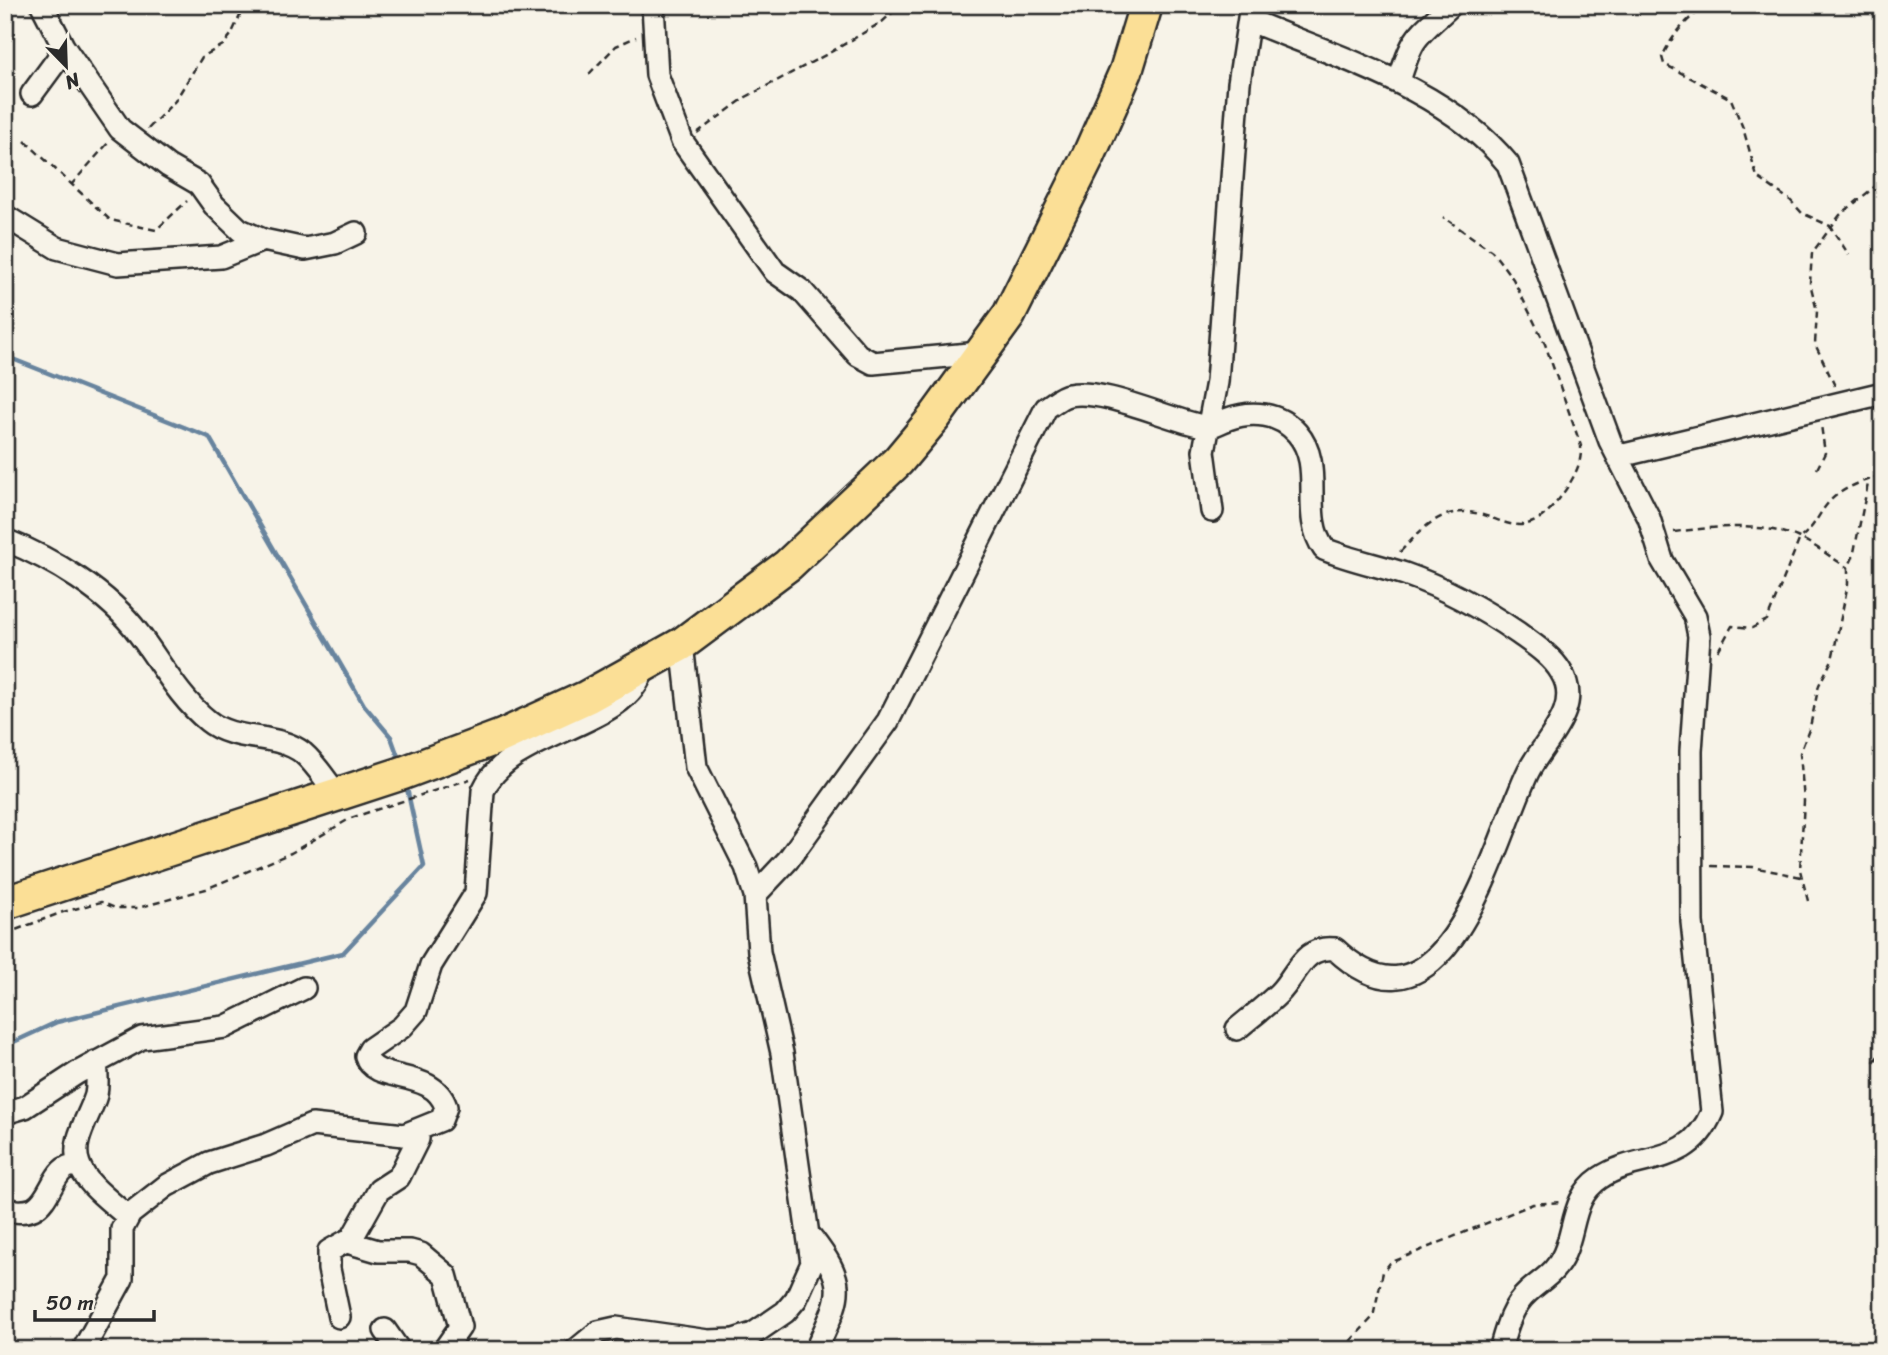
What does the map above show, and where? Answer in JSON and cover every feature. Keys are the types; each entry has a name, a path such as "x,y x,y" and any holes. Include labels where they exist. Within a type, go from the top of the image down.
{"highway":[{"path":"5,903 337,794 502,736 644,667 682,644 788,565 898,461 934,418 1009,315 1050,237 1126,71 1146,5"}],"street":[{"path":"42,5 63,46 120,129 136,144 199,184 232,224 263,240 305,249 335,243 356,233"},
{"path":"653,5 657,75 682,141 775,272 802,291 858,355 873,363 980,353"},
{"path":"1399,81 1410,44 1421,30 1451,5"},
{"path":"1212,511 1204,451 1217,382 1239,83 1250,13 1399,81 1490,142 1508,164 1610,441 1620,456 1649,518 1662,560 1695,616 1698,654 1691,751 1692,922 1712,1112 1707,1124 1690,1143 1661,1159 1632,1165 1600,1178 1578,1203 1565,1252 1546,1279 1528,1292 1516,1307 1500,1350"},
{"path":"32,94 57,60 63,46"},
{"path":"5,216 57,248 118,264 221,257 263,240"},
{"path":"1620,456 1883,393"},
{"path":"755,895 789,860 888,721 1046,408 1067,395 1097,396 1207,428 1244,414 1271,416 1288,425 1307,449 1311,475 1312,524 1316,538 1324,549 1434,584 1500,621 1529,641 1562,673 1569,691 1565,709 1553,735 1528,771 1508,825 1478,892 1450,941 1430,965 1402,979 1390,979 1357,966 1335,949 1316,951 1297,966 1275,998 1237,1029"},
{"path":"5,540 52,563 107,600 139,633 192,706 210,723 229,732 279,743 302,752 337,794"},
{"path":"576,1350 598,1332 616,1328 708,1341 734,1340 753,1334 770,1325 796,1299 812,1263 811,1237 799,1186 777,1024 759,952 755,895 746,867 696,767 682,644"},
{"path":"83,1350 122,1279 122,1229 128,1217 145,1199 209,1163 266,1145 304,1127 319,1125 379,1134 418,1131 441,1120 445,1114 443,1097 428,1083 376,1067 366,1056 370,1049 402,1027 416,1011 431,965 475,893 484,791 489,778 528,748 628,697 640,681 644,667"},
{"path":"5,1113 25,1107 96,1062 142,1038 225,1027 304,988"},
{"path":"96,1062 96,1094 80,1138 77,1154 79,1166 102,1193 128,1217"},
{"path":"339,1317 327,1256 329,1251 346,1242 362,1223 379,1190 399,1177 418,1139 418,1131"},
{"path":"5,1210 22,1212 40,1205 63,1170 72,1164 79,1166"},
{"path":"811,1237 838,1278 839,1292 816,1350"},
{"path":"346,1242 378,1251 410,1251 421,1254 446,1275 460,1327 444,1350"},
{"path":"385,1330 398,1350"}],"path":[{"path":"136,144 175,101 202,57 223,45 231,35 244,5"},
{"path":"682,141 704,129 746,97 882,22 901,5"},
{"path":"1392,12 1394,5"},
{"path":"1710,5 1697,11 1670,41 1661,57 1664,64 1731,99 1743,128 1757,177 1790,200 1802,213 1830,226 1849,254"},
{"path":"589,74 616,46 653,31"},
{"path":"71,185 120,129"},
{"path":"25,141 110,220 154,230 177,212 195,193 199,184"},
{"path":"1846,401 1829,378 1815,344 1816,311 1810,283 1812,253 1830,226 1883,180"},
{"path":"1380,567 1428,524 1447,515 1461,512 1522,526 1538,522 1564,492 1582,459 1581,446 1555,370 1513,279 1492,251 1443,217"},
{"path":"1698,654 1718,650 1732,626 1752,628 1767,620 1800,538 1810,531 1837,494 1883,475"},
{"path":"1808,901 1801,877 1804,801 1800,753 1810,727 1819,685 1832,660 1848,584 1848,568 1853,557 1869,479"},
{"path":"1653,535 1720,528 1770,531 1800,538 1848,568"},
{"path":"5,934 101,902 116,908 138,908 206,889 291,853 351,818 461,779 489,778"},
{"path":"1691,864 1754,867 1801,877"},
{"path":"1874,1062 1883,1049"},
{"path":"1342,1350 1373,1317 1383,1272 1390,1263 1533,1204 1549,1201 1578,1203"}],"waterway":[{"path":"5,356 209,437 364,705 391,737 400,762"},
{"path":"5,1046 57,1022 343,953 424,866 406,784"}]}
